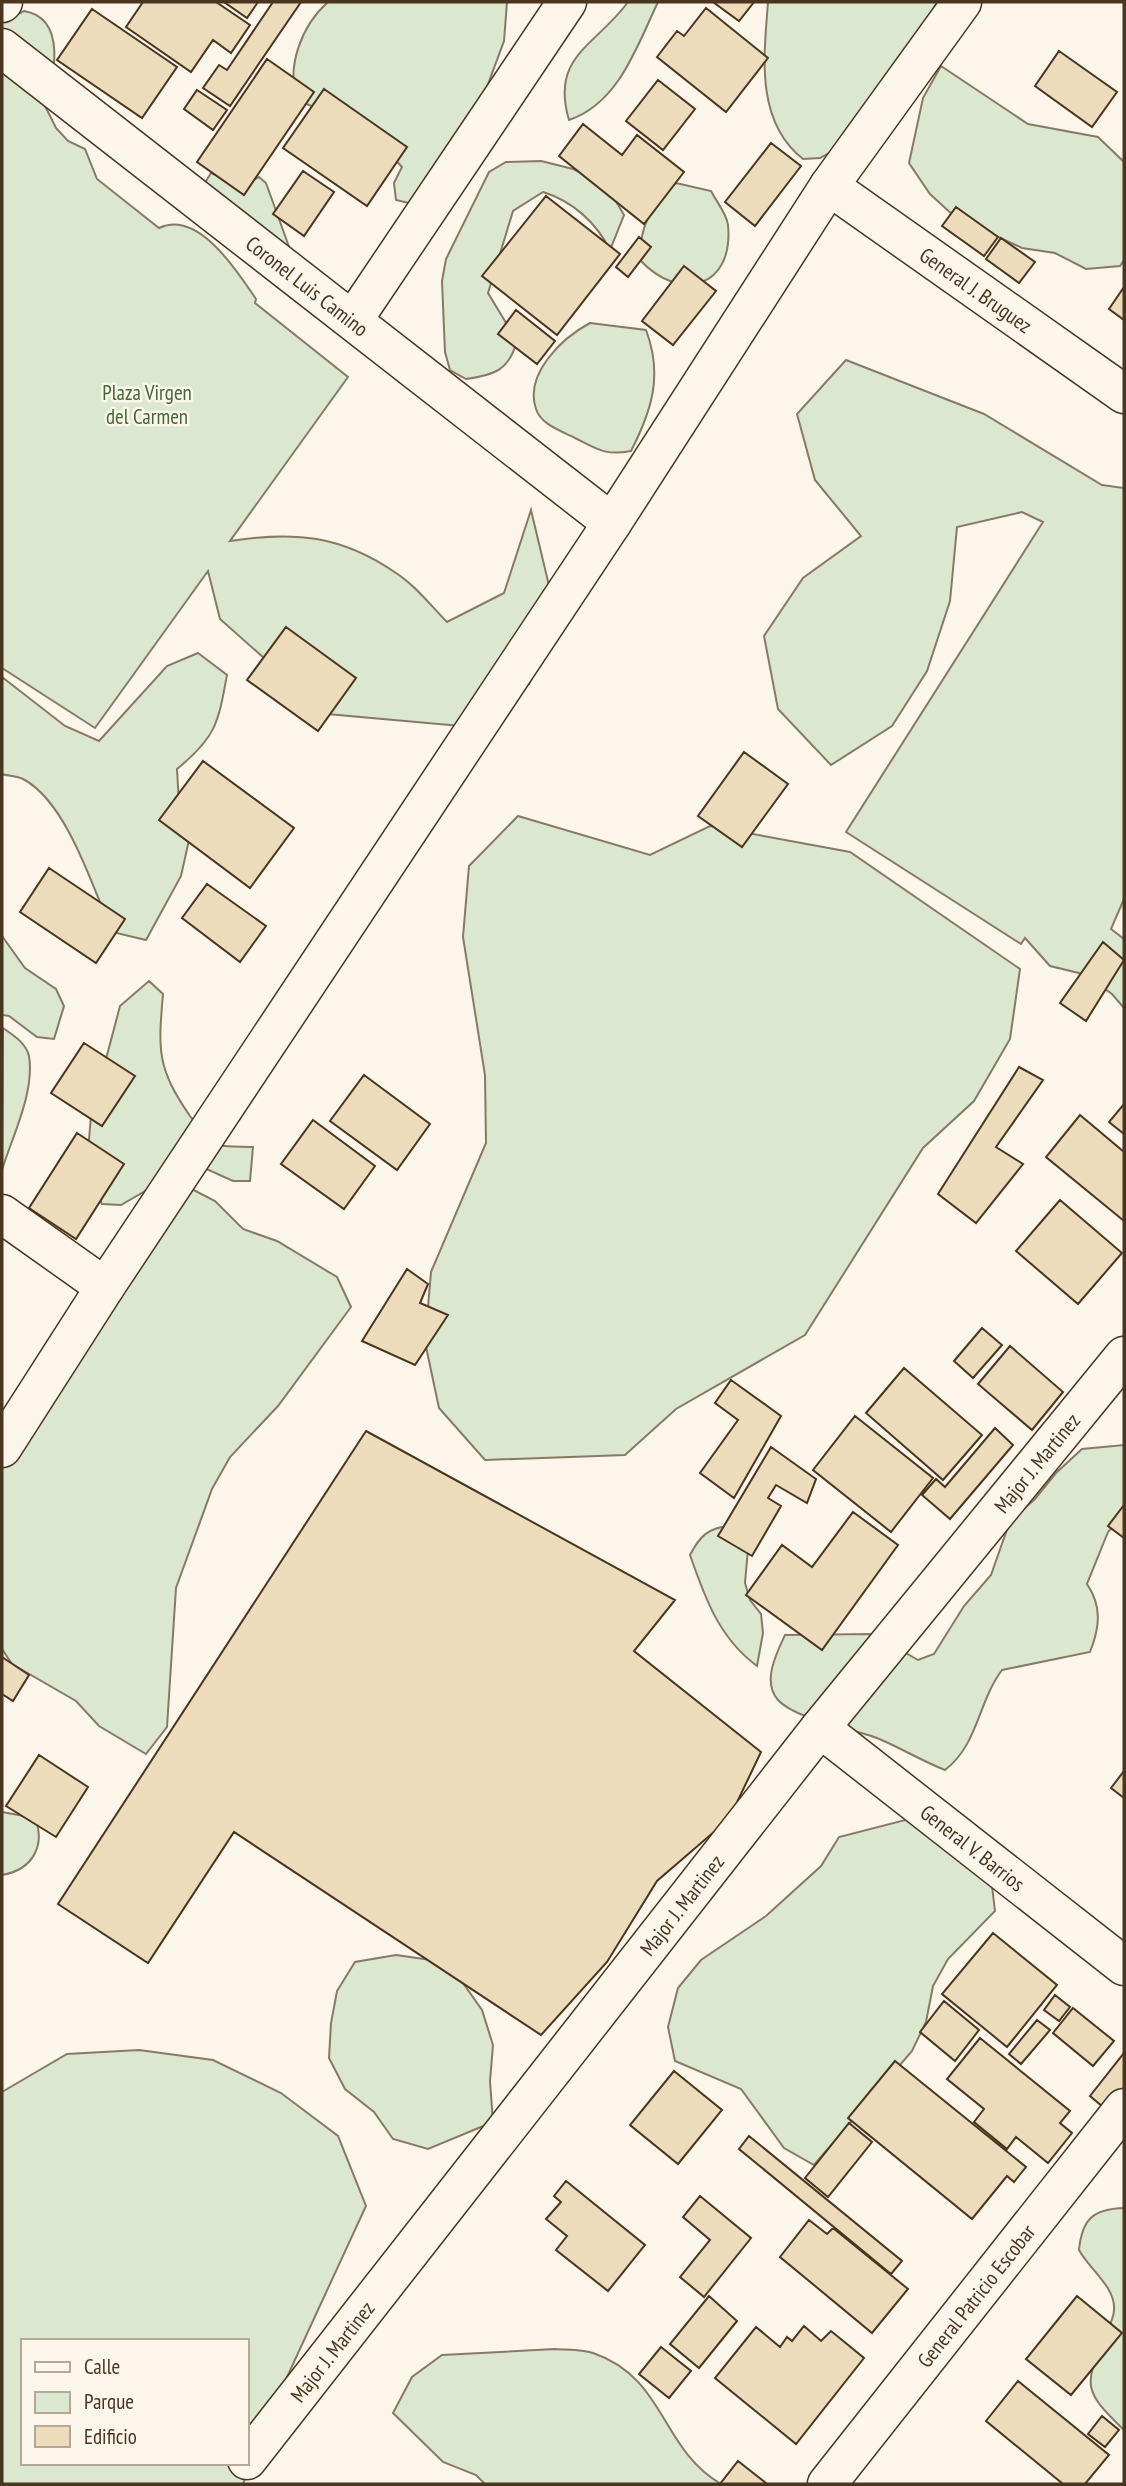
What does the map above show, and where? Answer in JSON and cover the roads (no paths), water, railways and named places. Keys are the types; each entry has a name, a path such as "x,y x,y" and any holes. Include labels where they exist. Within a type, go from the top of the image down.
{"street":[{"path":"353,320 567,2"},
{"path":"2,1448 105,1287 612,523 829,186 962,2"},
{"name":"Coronel Luis Camino","path":"2,48 612,523"},
{"name":"General J. Bruguez","path":"829,186 1124,394"},
{"path":"2,1214 105,1287"},
{"name":"Major J. Martinez","path":"248,2457 820,1728 1124,1356"},
{"name":"General V. Barrios","path":"820,1728 1124,1966"},
{"name":"General Patricio Escobar","path":"827,2484 1124,2108"},
{"name":"Major J. Martinez","path":"227,2484 242,2465"}],"park label":[{"name":"Plaza Virgen del Carmen","path":"147,404"}]}
